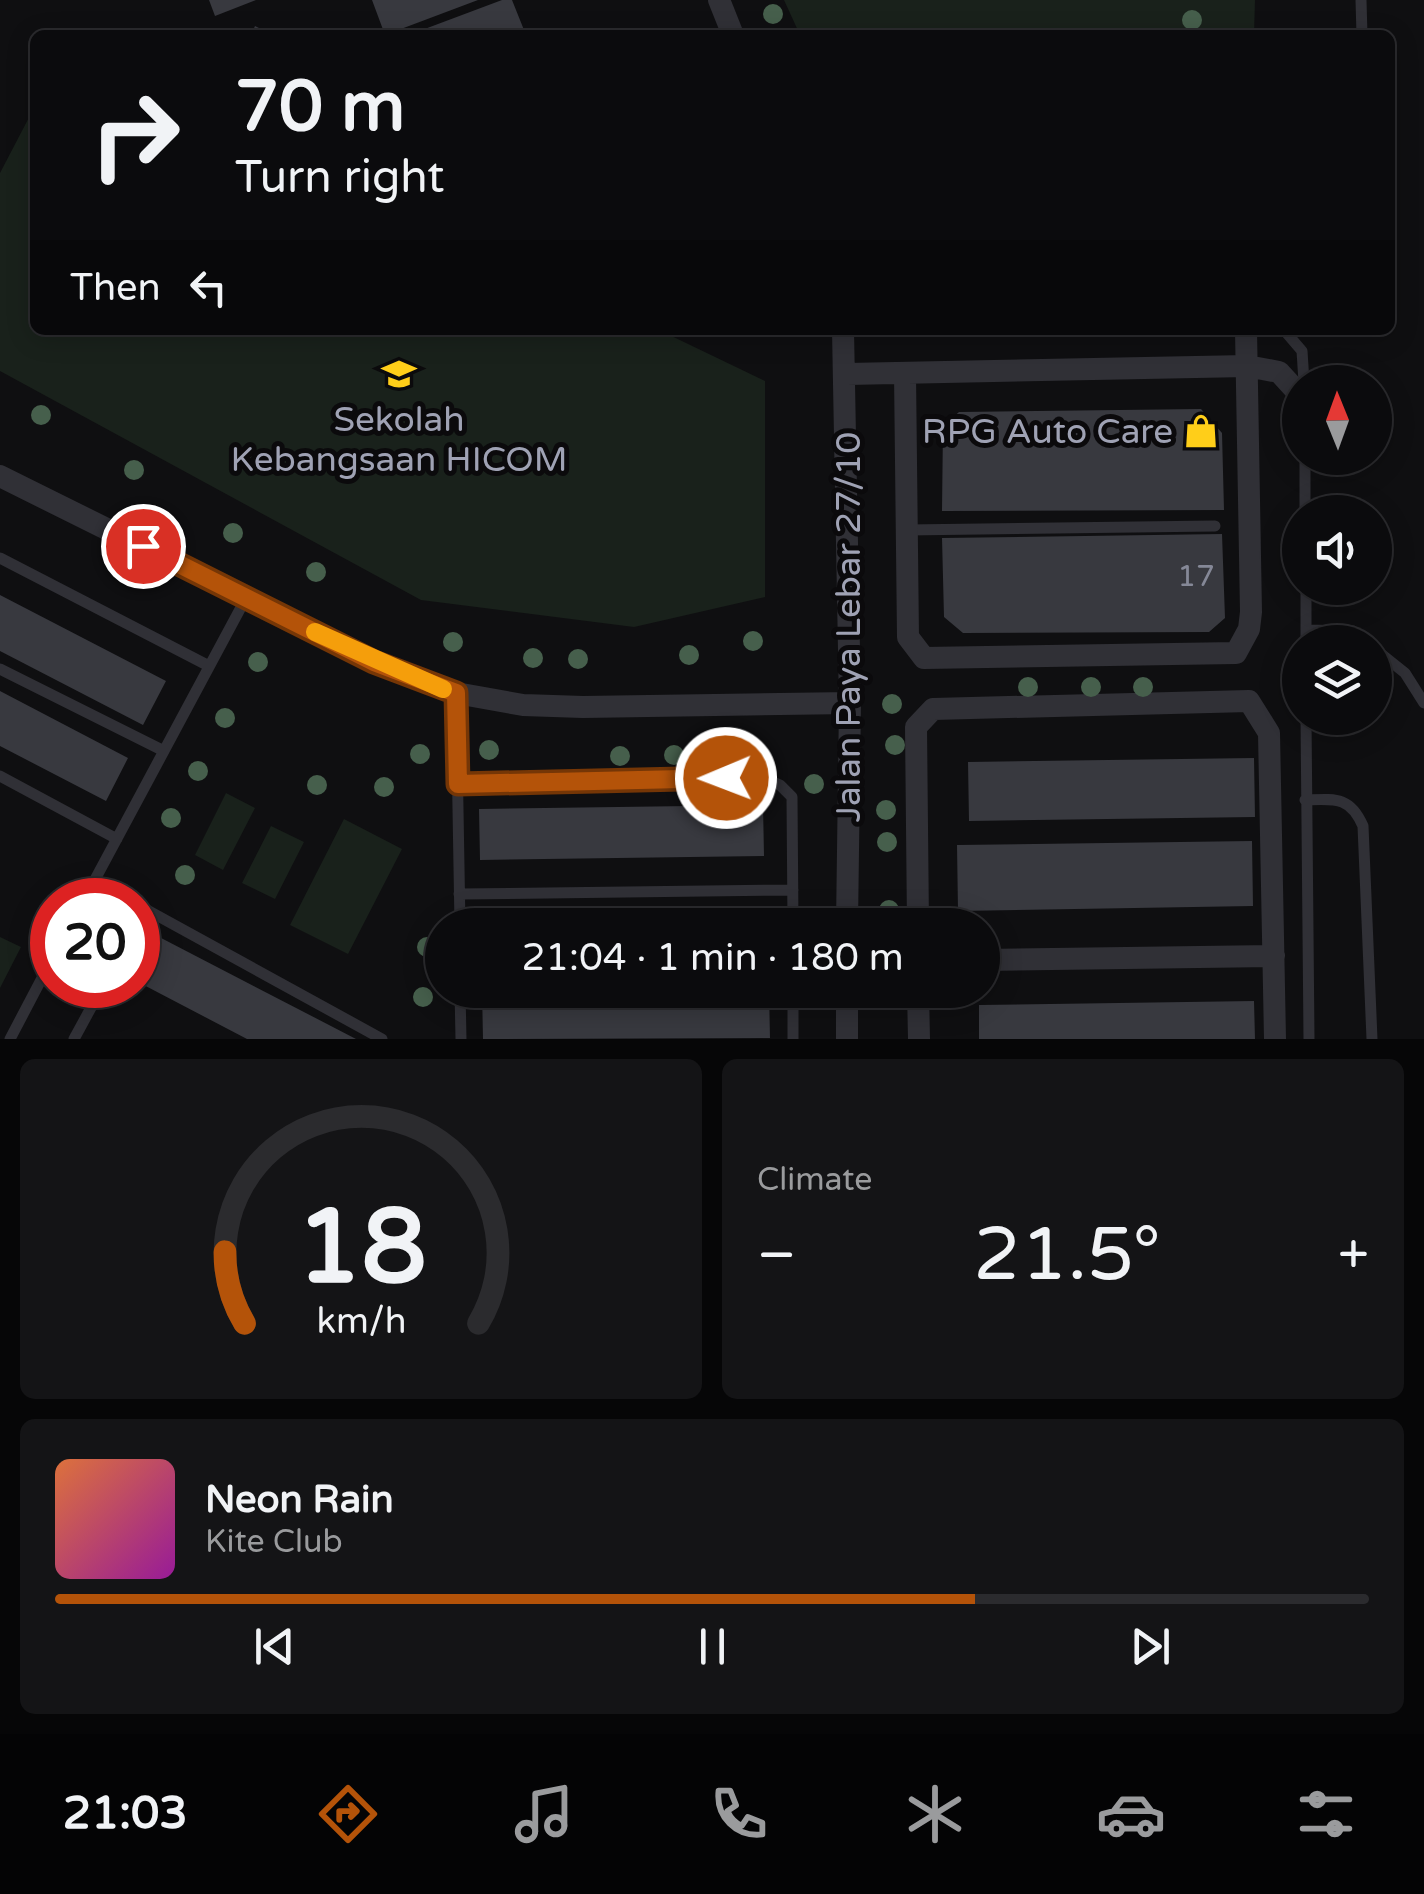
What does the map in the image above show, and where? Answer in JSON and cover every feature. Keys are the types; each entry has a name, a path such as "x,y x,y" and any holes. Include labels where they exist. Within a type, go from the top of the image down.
{"street":[{"path":"719,0 731,30"},
{"name":"Jalan Paya Lebar 27/10","path":"843,335 850,703 847,908"},
{"path":"905,372 908,637 924,658 1236,654 1249,629 1251,612 1246,335"},
{"path":"847,374 1247,366 1282,375"},
{"path":"0,476 374,662 456,693 523,704 582,707 850,703"},
{"path":"918,908 916,727 933,708 1249,701 1269,732 1275,1039"},
{"path":"1000,960 1274,956"},
{"path":"846,1039 847,1008"},
{"path":"918,1008 919,1039"}],"lane":[{"path":"1361,0 1362,30"},
{"path":"1288,335 1302,350 1303,365"},
{"path":"906,530 1215,526"},
{"path":"0,558 209,666"},
{"path":"96,878 246,598"},
{"path":"1392,663 1405,673 1424,703"},
{"path":"0,669 164,751"},
{"path":"456,693 459,908"},
{"path":"1306,735 1310,1039"},
{"path":"0,776 117,839"},
{"path":"458,784 764,778 780,785 792,797 793,908"},
{"path":"1305,800 1341,798 1355,806 1363,826 1372,1039"},
{"path":"459,894 793,890"},
{"path":"160,917 382,1039"},
{"path":"10,1039 30,1002"},
{"path":"74,1039 91,1008"},
{"path":"460,1008 461,1039"},
{"path":"793,1008 793,1039"}],"shaded area":[{"path":"784,0 1255,0 1254,30 798,30"},
{"name":"Sekolah Kebangsaan HICOM","path":"30,116 30,335 669,335 765,381 765,597 634,627 421,600 0,371 0,173"},
{"path":"226,793 255,808 223,870 195,855"},
{"path":"344,819 402,849 348,954 290,925"},
{"path":"271,826 304,842 275,899 242,883"},
{"path":"0,937 21,947 0,988"}],"building":[{"path":"209,0 256,0 215,16"},
{"path":"372,0 478,0 398,30 383,30"},
{"path":"502,0 512,0 524,30 422,30"},
{"path":"1201,409 1222,433 1224,510 942,511 943,426 959,412"},
{"path":"1222,534 1225,618 1209,632 963,633 944,617 942,538"},
{"path":"0,595 166,681 143,725 0,651"},
{"path":"0,691 128,758 106,801 0,746"},
{"path":"1254,758 1255,817 969,821 968,762"},
{"path":"763,805 764,856 480,860 479,809"},
{"path":"1252,841 1253,906 958,908 957,845"},
{"path":"160,937 356,1039 247,1039 160,994"},
{"path":"1254,1001 1255,1039 979,1039 979,1008 1000,1008 1000,1005"},
{"path":"482,1008 769,1008 770,1038 483,1039"}],"slow traffic":[{"path":"315,632 374,662 443,689"}],"place":[{"name":"Sekolah Kebangsaan HICOM","path":"399,374"},
{"name":"RPG Auto Care","path":"1201,431"}],"route":[{"path":"143,546 374,662 456,693 458,784 726,778"}]}
